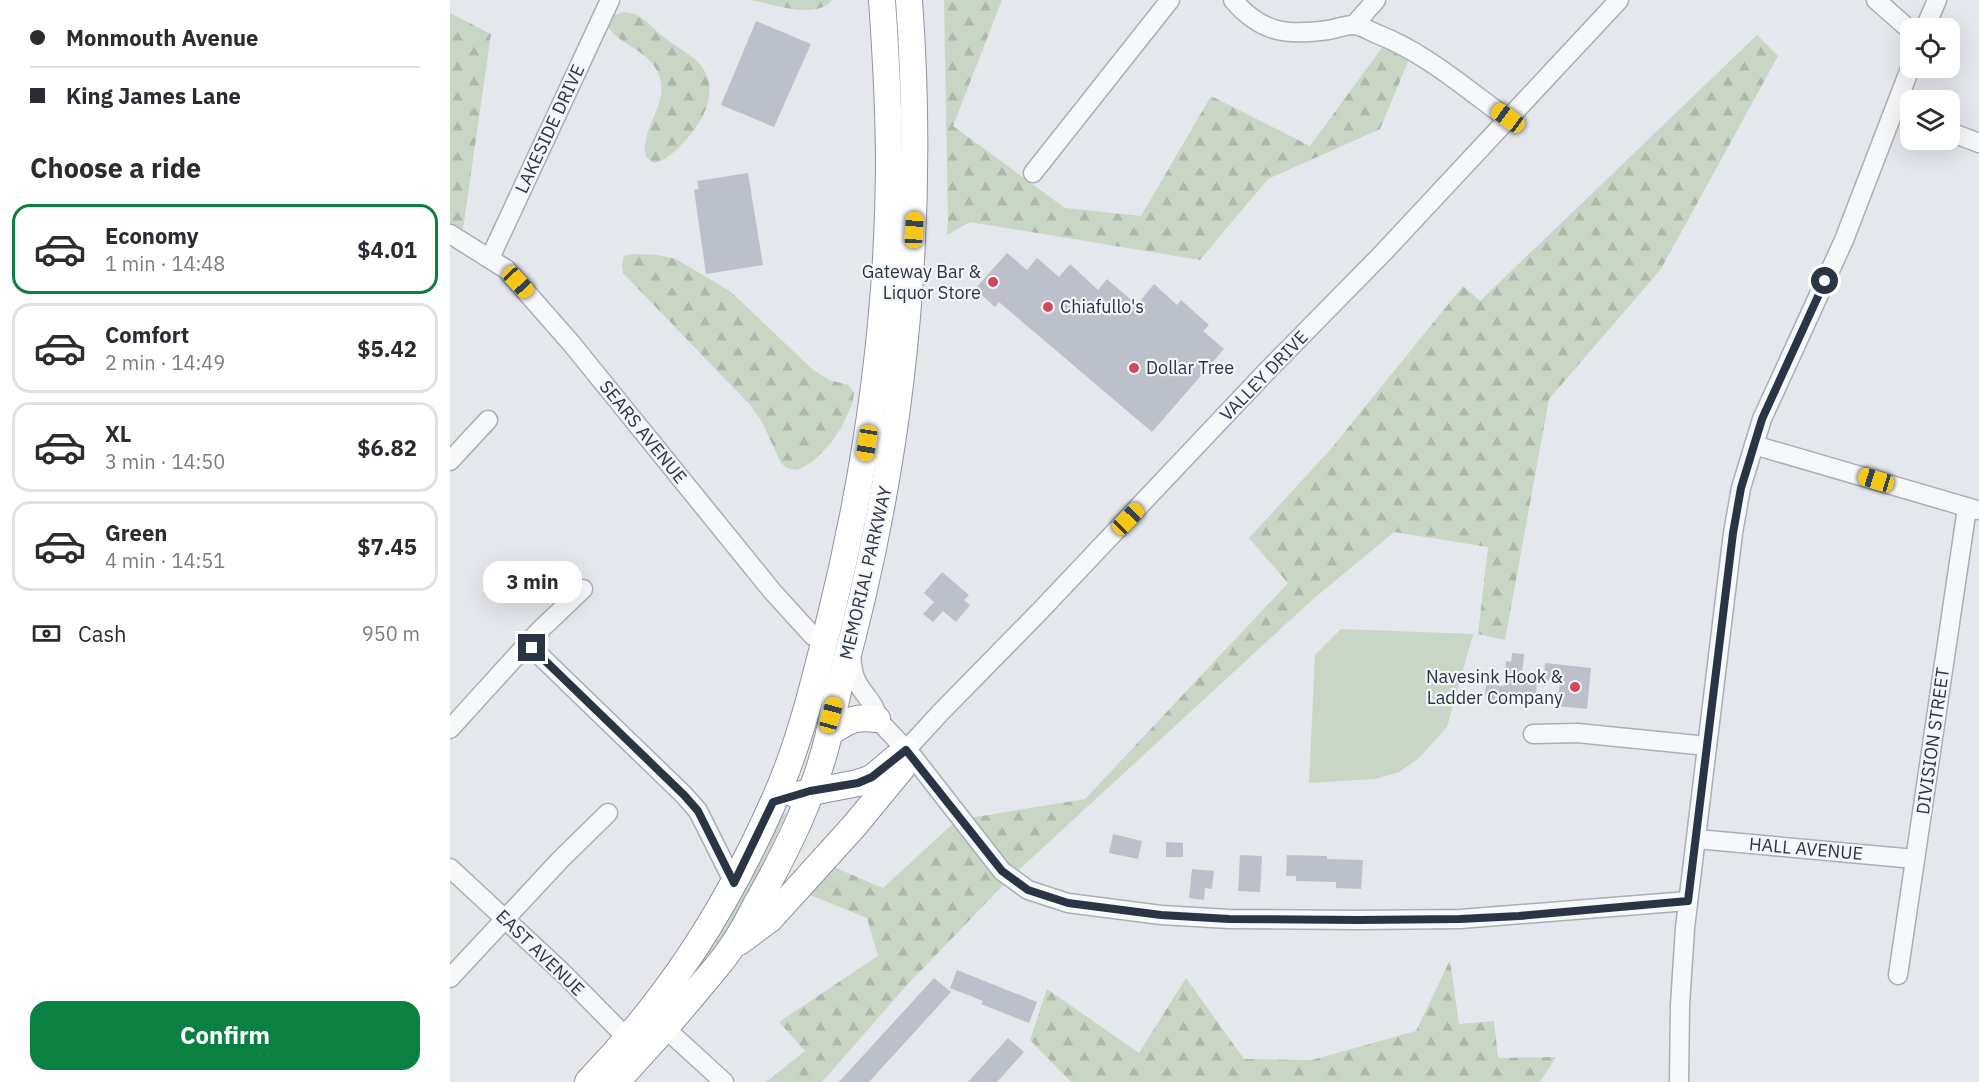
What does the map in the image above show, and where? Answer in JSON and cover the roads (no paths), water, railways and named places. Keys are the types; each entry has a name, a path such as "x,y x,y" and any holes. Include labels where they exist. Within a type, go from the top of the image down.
{"highway":[{"name":"MEMORIAL PARKWAY","path":"588,1082 628,1039 685,966 734,883 773,802 809,701 855,514 868,432 882,310 889,169 888,94 882,0"},
{"name":"MEMORIAL PARKWAY","path":"616,1082 666,1029 733,946 781,857 810,791 829,733 831,715 877,533 890,464 909,311 915,217 916,149 909,0"},
{"path":"829,733 851,719 863,717 877,719"},
{"path":"773,802 810,791 858,783 872,777 906,750"},
{"path":"733,946 770,919 855,825 902,768 906,750"}],"street":[{"name":"LAKESIDE DRIVE","path":"490,258 609,0"},
{"path":"1033,173 1170,0"},
{"path":"1233,0 1257,22 1284,33 1305,34 1354,25 1396,41 1416,52 1508,118"},
{"path":"1354,25 1376,0"},
{"name":"VALLEY DRIVE","path":"906,750 1266,372 1383,253 1619,0"},
{"path":"1876,0 1900,22"},
{"path":"1929,18 1937,0"},
{"path":"1679,1082 1680,1005 1688,901 1733,533 1741,488 1754,445 1777,385 1900,120"},
{"path":"1960,136 1979,143"},
{"name":"SEARS AVENUE","path":"450,234 506,269 571,343 799,621 813,636 825,640"},
{"path":"450,461 488,420"},
{"path":"1754,445 1973,509"},
{"name":"DIVISION STREET","path":"1898,975 1973,509"},
{"path":"450,729 539,631 583,589"},
{"path":"528,644 698,811 734,883"},
{"path":"850,647 852,669 857,683 876,708 877,719 906,750 1002,871 1028,890 1068,903 1161,915 1229,919 1358,920 1519,916 1688,901"},
{"path":"1533,734 1577,733 1707,746"},
{"path":"450,978 561,859 608,813"},
{"name":"HALL AVENUE","path":"1697,839 1915,859"},
{"name":"EAST AVENUE","path":"450,868 563,973 628,1039"},
{"path":"666,1029 724,1082"}],"place":[{"name":"Gateway Bar & Liquor Store","path":"993,282"},
{"name":"Chiafullo's","path":"1048,307"},
{"name":"Dollar Tree","path":"1134,368"},
{"name":"Navesink Hook & Ladder Company","path":"1575,687"}]}
